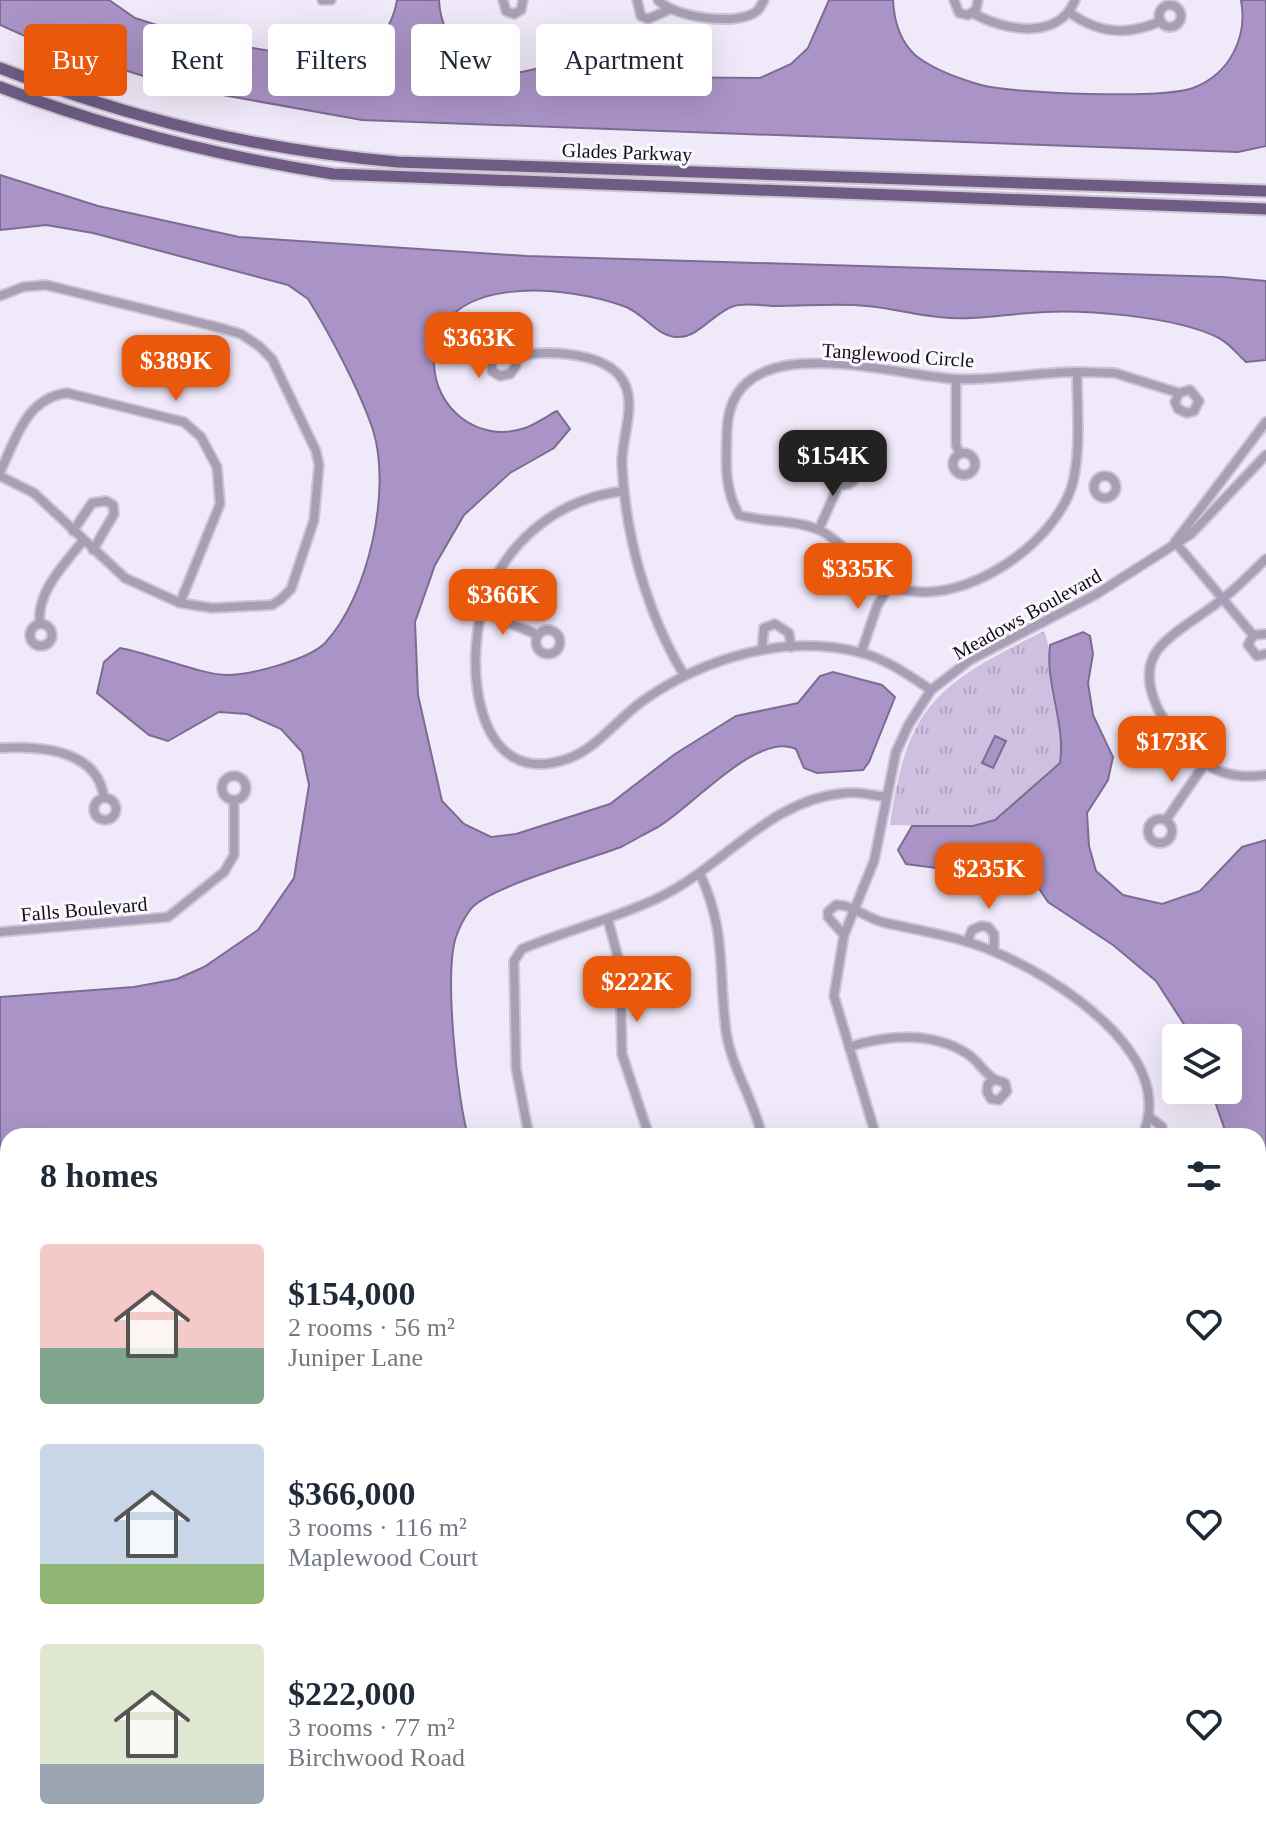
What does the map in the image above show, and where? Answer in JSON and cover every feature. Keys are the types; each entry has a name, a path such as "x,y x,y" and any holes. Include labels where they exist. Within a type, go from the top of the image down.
{"main road":[{"name":"Glades Parkway","path":"0,68 75,97 186,130 335,157 429,163 1266,191"},
{"name":"Glades Parkway","path":"0,87 69,114 183,146 333,174 1266,209"}],"street":[{"path":"322,0 331,0"},
{"path":"503,0 506,11 514,14 521,10 523,0"},
{"path":"637,0 641,16 648,19 668,10"},
{"path":"658,0 668,10 683,16 739,18 756,12 764,0"},
{"path":"954,0 959,13 973,13 988,22 1042,28 1057,24 1070,13 1075,0"},
{"path":"973,13 978,0"},
{"path":"1070,13 1085,24 1124,32 1161,21"},
{"path":"0,296 23,287 46,285 241,334 272,359 310,436 319,465 314,520 296,576 291,589 272,605 212,608 180,603 125,578 34,493 0,474 30,412 38,402 52,395 67,393 184,422 201,437 217,467 220,504 180,603"},
{"path":"514,357 590,357 620,376 627,391 628,415 622,460 624,491 642,575 669,650 684,675"},
{"name":"Tanglewood Circle","path":"890,585 845,546 819,529 739,515 729,498 727,426 736,393 755,374 786,366 881,367 956,379 1077,372 1115,373 1179,393"},
{"path":"861,653 877,606 890,585 915,592 949,588 1022,554 1044,534 1061,510 1073,481 1077,372"},
{"path":"956,379 956,445 960,454"},
{"name":"Meadows Boulevard","path":"1175,542 1266,422"},
{"name":"Meadows Boulevard","path":"874,1128 834,996 844,935 857,911 878,847 896,752 931,690 970,660 1106,589 1191,534 1266,455"},
{"path":"1073,481 1094,484"},
{"path":"819,529 839,484"},
{"path":"624,491 586,499 539,525 498,569 481,611 474,644 480,708 488,727 502,746 521,760 548,763 584,751 641,702 684,675 762,650 791,647 861,653 904,672 931,690"},
{"path":"73,531 92,503 100,500 113,505 114,514 93,550"},
{"path":"40,623 39,614 47,590 83,541"},
{"path":"1175,542 1253,635"},
{"path":"1266,559 1223,599 1164,641 1153,658 1149,679 1154,703 1172,732 1204,765 1227,776 1266,775"},
{"path":"481,611 538,635"},
{"path":"762,650 764,628 775,624 789,633 791,647"},
{"path":"1253,635 1266,634"},
{"path":"1253,635 1249,641 1251,651 1257,656 1266,654"},
{"path":"0,748 47,748 79,760 96,775 104,798"},
{"path":"1166,820 1204,765"},
{"path":"527,1128 516,1068 514,961 522,949 608,920 700,874 781,812 817,797 847,792 887,797"},
{"name":"Falls Boulevard","path":"0,932 168,917 224,872 234,855 234,800"},
{"path":"700,874 714,905 720,933 726,1033 754,1104 760,1128"},
{"path":"844,935 830,923 828,912 842,904 878,921 994,951 1073,995 1118,1037 1140,1072 1146,1090 1148,1116 1144,1128"},
{"path":"608,920 620,965 622,1054 646,1128"},
{"path":"967,942 972,930 988,927 994,934 994,951"},
{"path":"849,1047 879,1037 913,1037 948,1044 968,1053 994,1080"},
{"path":"1148,1116 1162,1128"}],"green space":[{"path":"1044,631 1060,735 1060,763 995,820 973,826 890,825 906,751 918,724 934,702 978,667"}],"shaded area":[{"path":"0,0 109,0 135,18 154,24 143,24 143,76 127,71 127,24 24,24 24,36 0,25"},
{"path":"397,0 439,0 444,24 411,24 411,96 520,96 520,72 536,69 536,96 712,96 712,78 760,78 791,64 808,48 829,0 893,0 901,37 915,55 946,73 981,85 1055,93 1177,91 1206,82 1234,53 1242,27 1241,0 1266,0 1266,146 1238,152 362,120 228,96 252,96 252,48 268,51 268,96 395,96 395,24 389,24"},
{"path":"0,175 98,206 239,237 527,256 1223,277 1266,281 1266,360 1246,362 1223,340 1200,330 1153,319 1099,313 1050,312 962,318 856,305 744,304 727,309 692,333 677,337 657,329 626,307 572,294 508,292 479,299 456,312 440,333 434,362 436,379 450,407 462,418 491,431 508,432 525,428 557,411 570,429 554,448 510,473 464,515 435,565 415,622 418,695 442,801 464,824 491,837 516,834 610,804 675,754 736,716 798,703 820,676 833,672 882,685 895,697 869,762 863,770 817,773 804,768 796,749 780,746 763,751 725,774 658,827 621,847 516,884 480,901 470,910 456,937 451,978 456,1066 466,1128 0,1128 0,997 134,987 177,979 204,967 258,930 294,878 309,785 302,752 281,729 247,714 219,712 168,741 149,735 97,693 104,662 120,648 227,675 278,665 317,649 340,623 364,571 378,512 380,483 373,430 344,363 308,299 288,285 93,233 46,225 0,230"},
{"path":"1083,632 1090,636 1093,654 1088,683 1093,715 1113,757 1108,780 1087,813 1089,846 1096,871 1123,895 1162,904 1200,891 1242,847 1266,840 1266,1128 1224,1128 1216,1104 1242,1104 1242,1024 1184,1024 1156,981 1113,945 1048,902 1034,881 986,861 944,869 906,864 898,850 912,826 973,826 995,820 1060,763 1060,734 1049,660 1050,645"},
{"path":"995,736 1006,741 993,768 982,763"}]}
